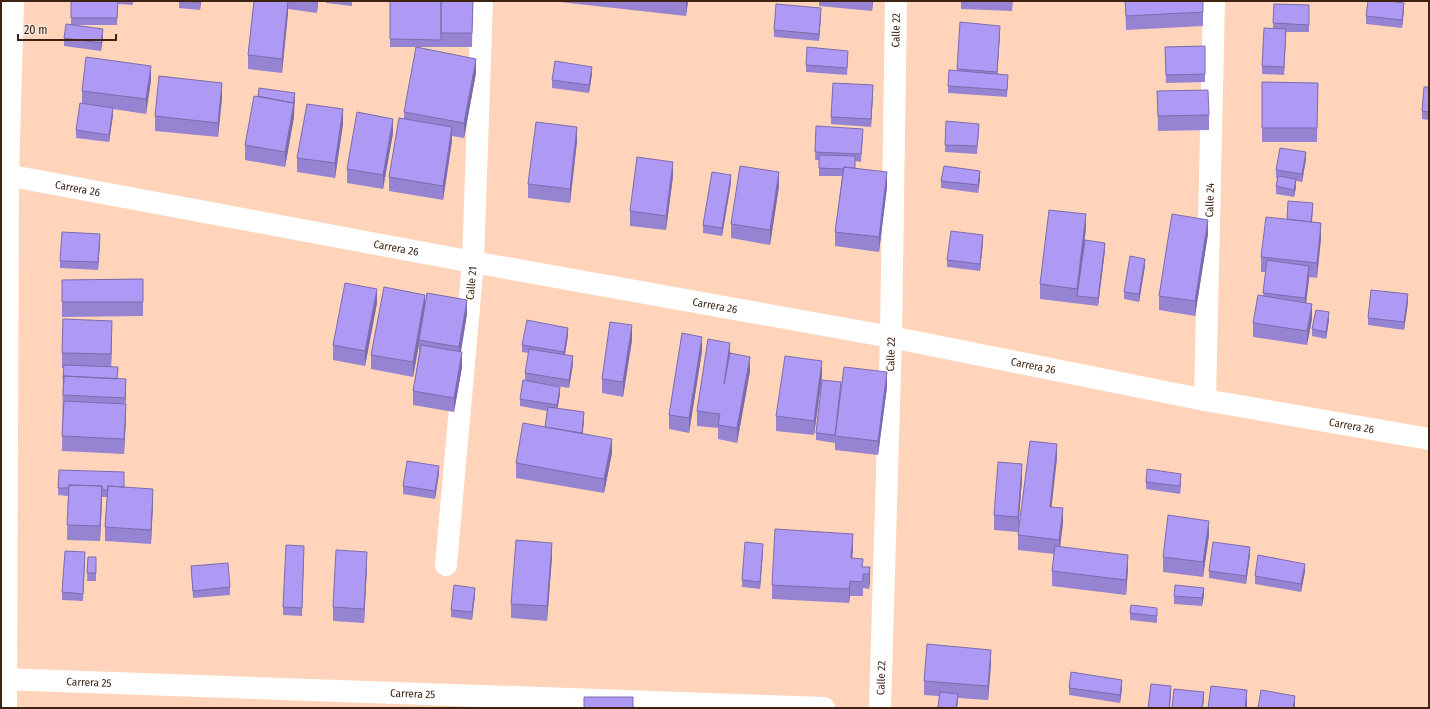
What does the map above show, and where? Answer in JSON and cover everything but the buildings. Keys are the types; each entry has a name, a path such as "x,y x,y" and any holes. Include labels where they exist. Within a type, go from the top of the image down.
{"street":[{"path":"6,708 3,679 5,175 13,1"},
{"name":"Calle 21","path":"446,565 473,262 482,1"},
{"name":"Calle 22","path":"880,708 890,337 896,1"},
{"name":"Calle 24","path":"1204,400 1214,1"},
{"name":"Carrera 26","path":"5,175 473,262 890,337 1204,400 1429,439"},
{"name":"Carrera 25","path":"3,679 824,708"}]}
